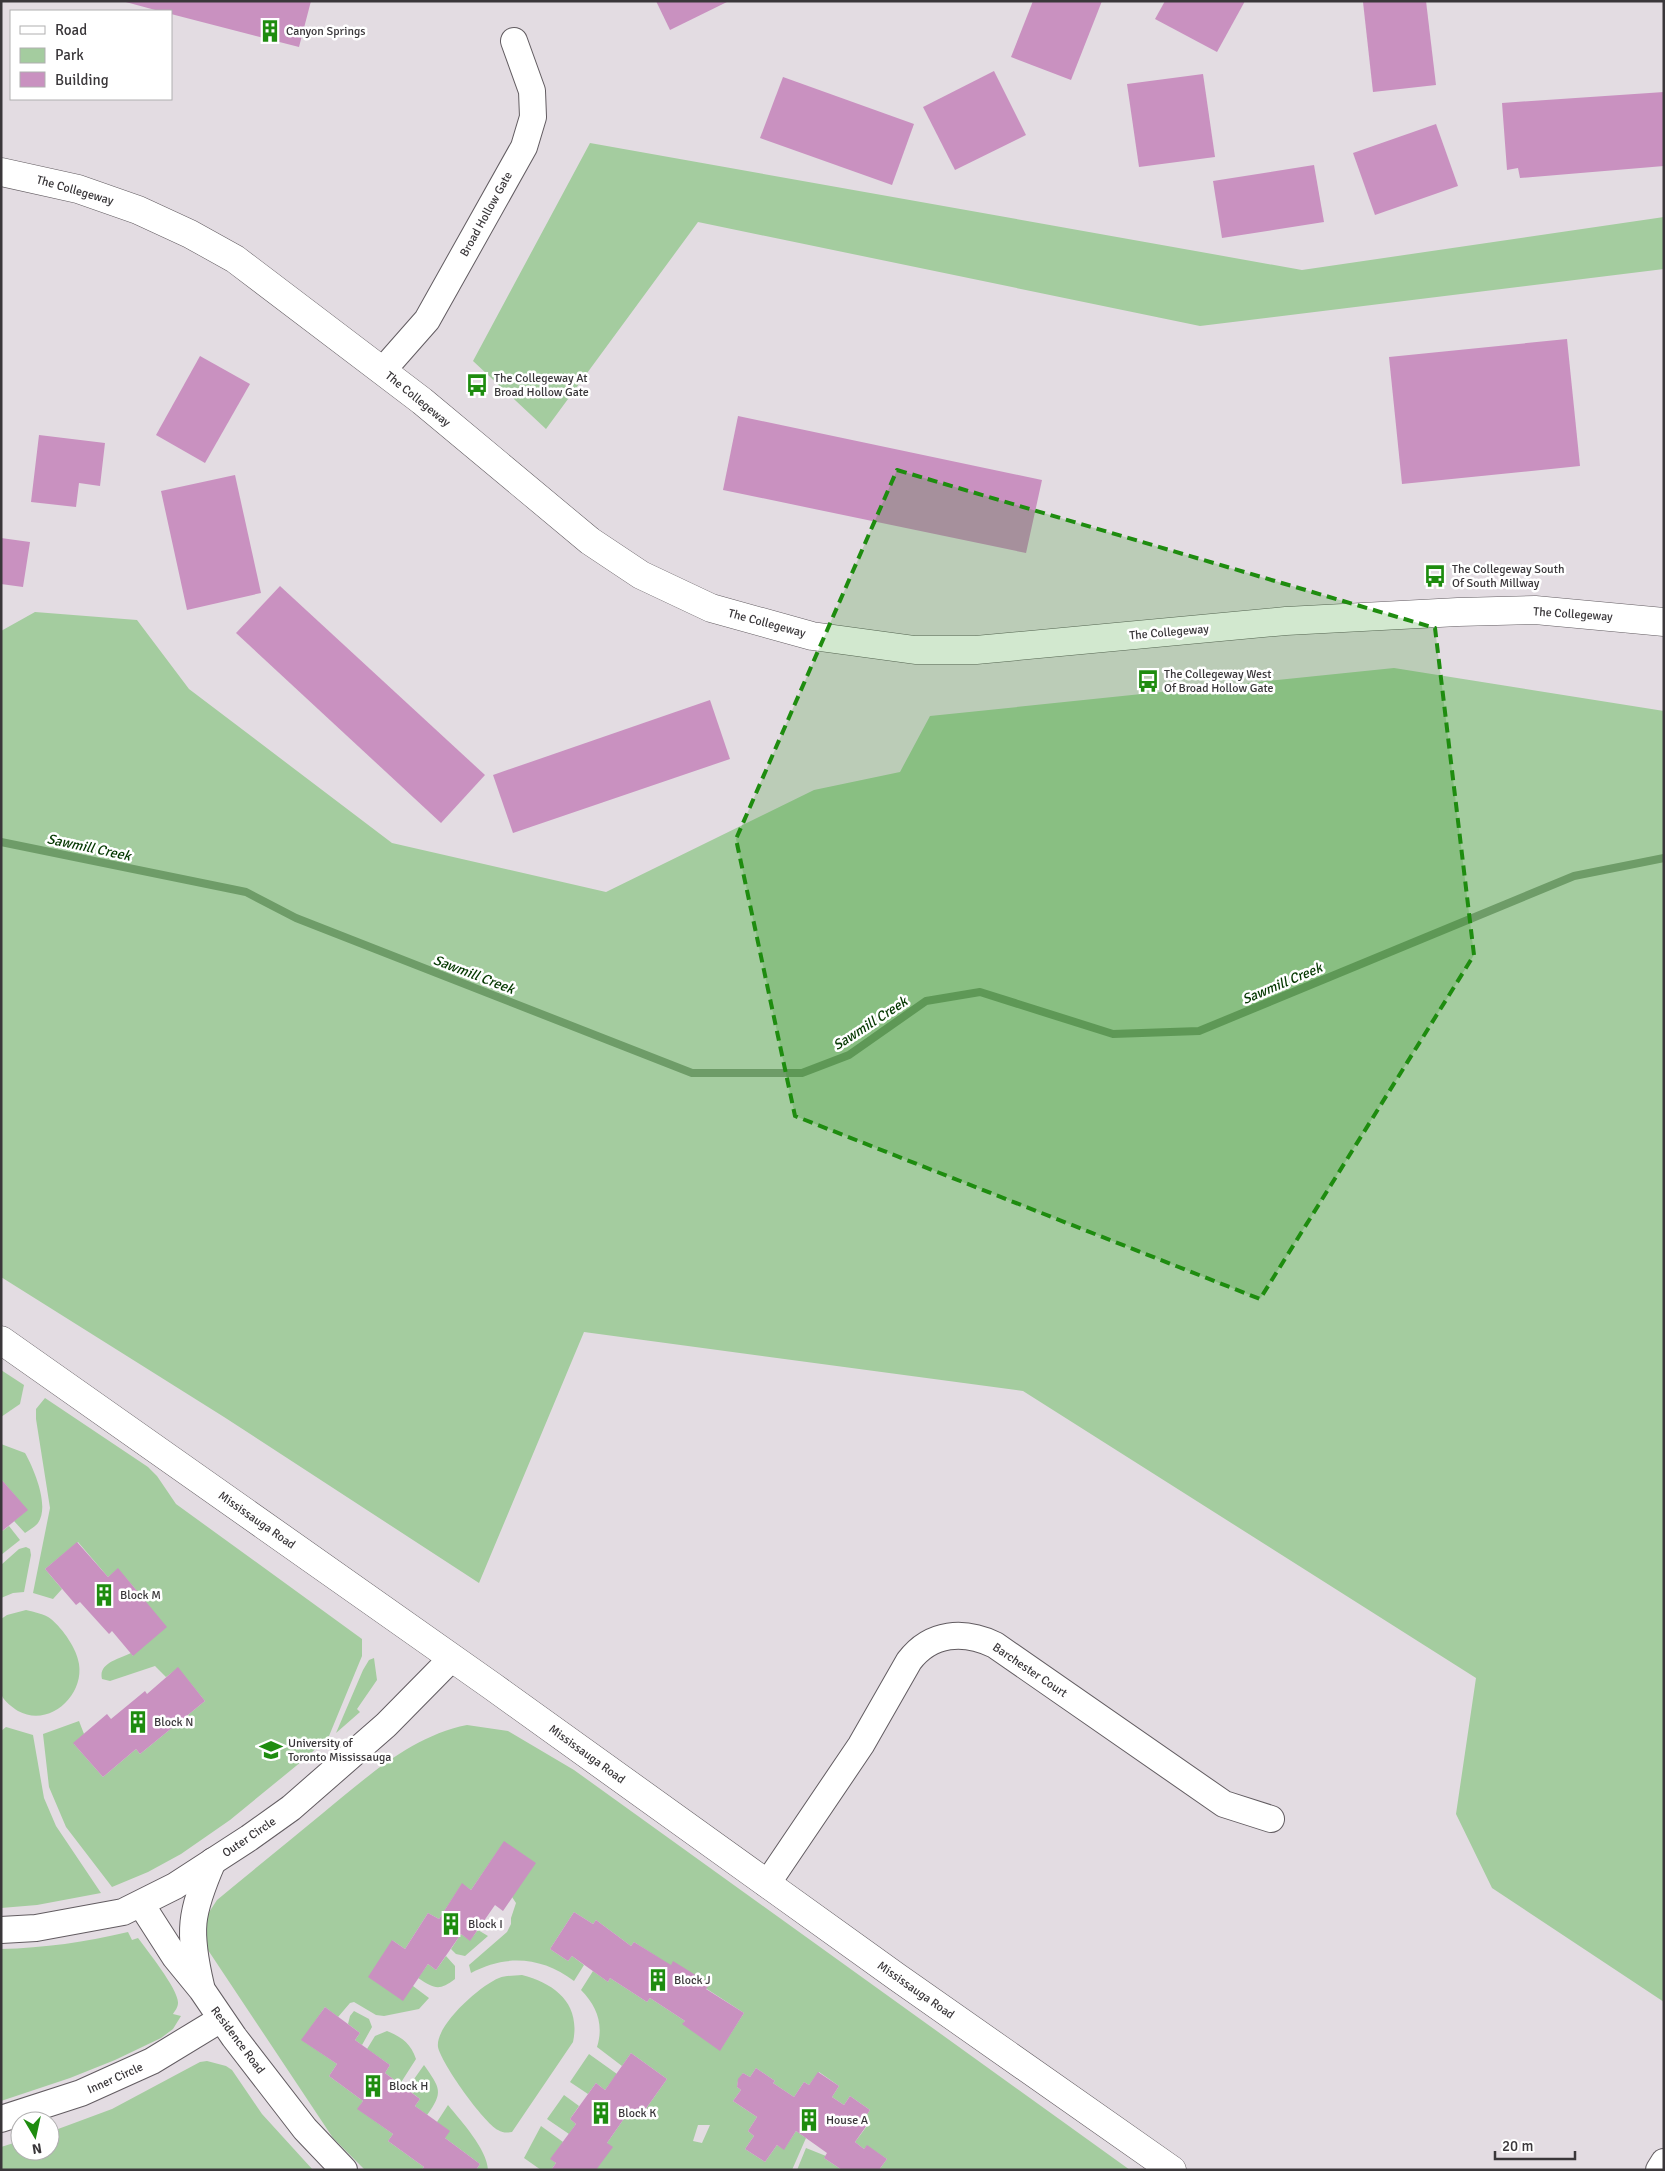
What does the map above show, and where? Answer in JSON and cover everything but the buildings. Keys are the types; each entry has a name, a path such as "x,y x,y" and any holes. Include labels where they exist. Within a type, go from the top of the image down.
{"street":[{"name":"Broad Hollow Gate","path":"383,370 426,320 524,147 533,117 532,91 514,42"},
{"name":"The Collegeway","path":"1,172 85,191 138,210 190,234 235,260 383,370 590,541 641,576 711,608 812,636 915,650 976,650 1286,621 1458,612 1535,610 1664,622"},
{"name":"Mississauga Road","path":"1,1340 1172,2170"},
{"name":"Barchester Court","path":"766,1884 861,1745 916,1652 946,1636 958,1635 983,1639 995,1645 1224,1804 1270,1819"},
{"name":"Outer Circle","path":"1,1930 36,1928 123,1912 175,1886 291,1808 386,1725 452,1658"},
{"path":"202,1990 192,1939 193,1917 198,1895 213,1861"},
{"name":"Residence Road","path":"141,1904 175,1956 221,2018 305,2128 344,2170"},
{"name":"Inner Circle","path":"1,2120 81,2093 152,2061 221,2018"},
{"path":"1659,2170 1664,2162"}],"highlighted area":[{"path":"897,470 1435,628 1474,955 1260,1299 795,1116 736,839"}],"green space":[{"path":"590,143 1302,270 1664,217 1664,269 1200,326 698,222 546,429 473,361"},
{"path":"35,612 137,620 189,689 392,843 606,892 814,790 900,772 930,716 1394,668 1664,711 1664,2002 1492,1888 1456,1814 1476,1678 1023,1391 584,1332 479,1583 224,1417 1,1277 1,631"},
{"path":"1,1370 24,1385 20,1404 1,1417"},
{"path":"45,1398 148,1467 157,1476 176,1504 362,1639 362,1656 329,1736 307,1757 230,1820 181,1854 148,1872 112,1887 66,1827 49,1787 43,1734 79,1721 84,1734 74,1744 103,1777 136,1749 140,1754 205,1701 178,1668 166,1677 155,1666 110,1681 102,1679 103,1669 110,1662 131,1653 133,1656 145,1600 118,1569 108,1577 78,1542 45,1569 62,1589 53,1599 33,1593 50,1508 36,1419 36,1409"},
{"path":"1,1444 25,1453 33,1468 42,1498 41,1516 38,1523 25,1533 14,1521 27,1510 1,1479"},
{"path":"9,1526 20,1540 1,1555 1,1532"},
{"path":"26,1547 30,1549 31,1555 24,1592 13,1593 1,1598 1,1565 19,1549"},
{"path":"26,1610 46,1616 56,1623 72,1646 79,1664 79,1676 76,1687 70,1697 62,1706 52,1712 41,1715 30,1715 18,1711 7,1702 2,1696 1,1691 1,1619 7,1615"},
{"path":"374,1658 377,1680 357,1709 360,1712 336,1733 363,1670 369,1660"},
{"path":"467,1725 508,1731 574,1770 1130,2170 879,2170 887,2159 867,2146 864,2149 855,2142 867,2126 862,2122 870,2110 850,2096 844,2105 832,2097 839,2086 819,2072 809,2085 804,2082 794,2097 773,2083 775,2081 756,2068 750,2077 743,2073 737,2087 741,2090 733,2101 757,2117 748,2131 754,2136 745,2149 765,2162 777,2145 784,2149 796,2131 806,2138 792,2170 596,2170 607,2143 630,2110 640,2117 667,2079 631,2053 622,2066 597,2047 600,2031 598,2016 587,1996 581,1990 593,1971 608,1982 610,1978 647,2002 650,1998 685,2021 683,2024 720,2050 744,2013 634,1942 631,1946 596,1920 593,1924 574,1912 550,1949 568,1961 572,1956 584,1965 574,1981 549,1967 524,1961 497,1963 471,1973 469,1965 507,1932 511,1924 516,1903 512,1897 504,1842 471,1890 462,1884 439,1919 428,1913 405,1949 392,1940 413,1986 429,1998 419,2009 384,2016 376,2015 354,2002 350,2003 338,2017 325,2007 302,2040 337,2064 329,2076 363,2101 358,2109 393,2134 388,2141 424,2167 421,2170 365,2170 333,2138 204,1944 202,1923 217,1900 356,1786 408,1748 446,1731","holes":["698,2125 710,2125 702,2143 693,2141"]},
{"path":"6,1727 33,1735 44,1798 56,1826 101,1893 37,1905 1,1908 1,1731"},
{"path":"478,1930 488,1936 465,1956 456,1954 451,1949 461,1934 470,1940"},
{"path":"128,1932 132,1940 138,1938 161,1970 177,1997 178,2003 173,2014 181,2016 173,2029 161,2038 115,2060 70,2078 1,2101 1,1949 65,1944"},
{"path":"446,1956 455,1966 455,1979 441,1987 437,1987 418,1978 428,1964 436,1970"},
{"path":"522,1975 545,1984 563,1998 569,2006 573,2017 573,2042 512,2132 505,2133 492,2125 474,2105 447,2066 438,2047 439,2038 451,2017 471,1997 499,1978"},
{"path":"354,2011 369,2019 372,2027 362,2045 355,2040 360,2033 348,2024 350,2016"},
{"path":"387,2031 405,2042 416,2059 400,2084 385,2073 390,2065 367,2049 375,2036"},
{"path":"589,2054 617,2074 605,2090 596,2083 588,2094 570,2082"},
{"path":"207,2061 226,2066 232,2070 262,2114 313,2170 1,2170 1,2147 10,2144 10,2161 60,2161 60,2128 112,2109 200,2062"},
{"path":"424,2065 434,2079 438,2090 436,2101 427,2115 415,2106 420,2099 407,2089"},
{"path":"564,2095 579,2106 570,2119 576,2124 569,2134 547,2119"},
{"path":"448,2105 478,2144 487,2162 488,2170 476,2170 480,2164 445,2138 437,2122"},
{"path":"541,2126 563,2142 551,2159 556,2163 551,2170 541,2170 524,2158"},
{"path":"806,2148 826,2156 824,2158 842,2170 797,2170"}],"waterway":[{"name":"Sawmill Creek","path":"1,842 246,892 296,918 692,1073 802,1073 849,1055 926,1001 980,992 1113,1034 1199,1031 1574,876 1664,858"}],"place":[{"name":"Canyon Springs","path":"270,31"},
{"name":"The Collegeway At Broad Hollow Gate","path":"477,385"},
{"name":"The Collegeway South Of South Millway","path":"1435,576"},
{"name":"The Collegeway West Of Broad Hollow Gate","path":"1148,681"},
{"name":"Block M","path":"104,1595"},
{"name":"Block N","path":"138,1722"},
{"name":"University of Toronto Mississauga","path":"271,1750"},
{"name":"Block I","path":"451,1924"},
{"name":"Block J","path":"658,1980"},
{"name":"Block H","path":"373,2086"},
{"name":"Block K","path":"601,2113"},
{"name":"House A","path":"809,2120"}]}
